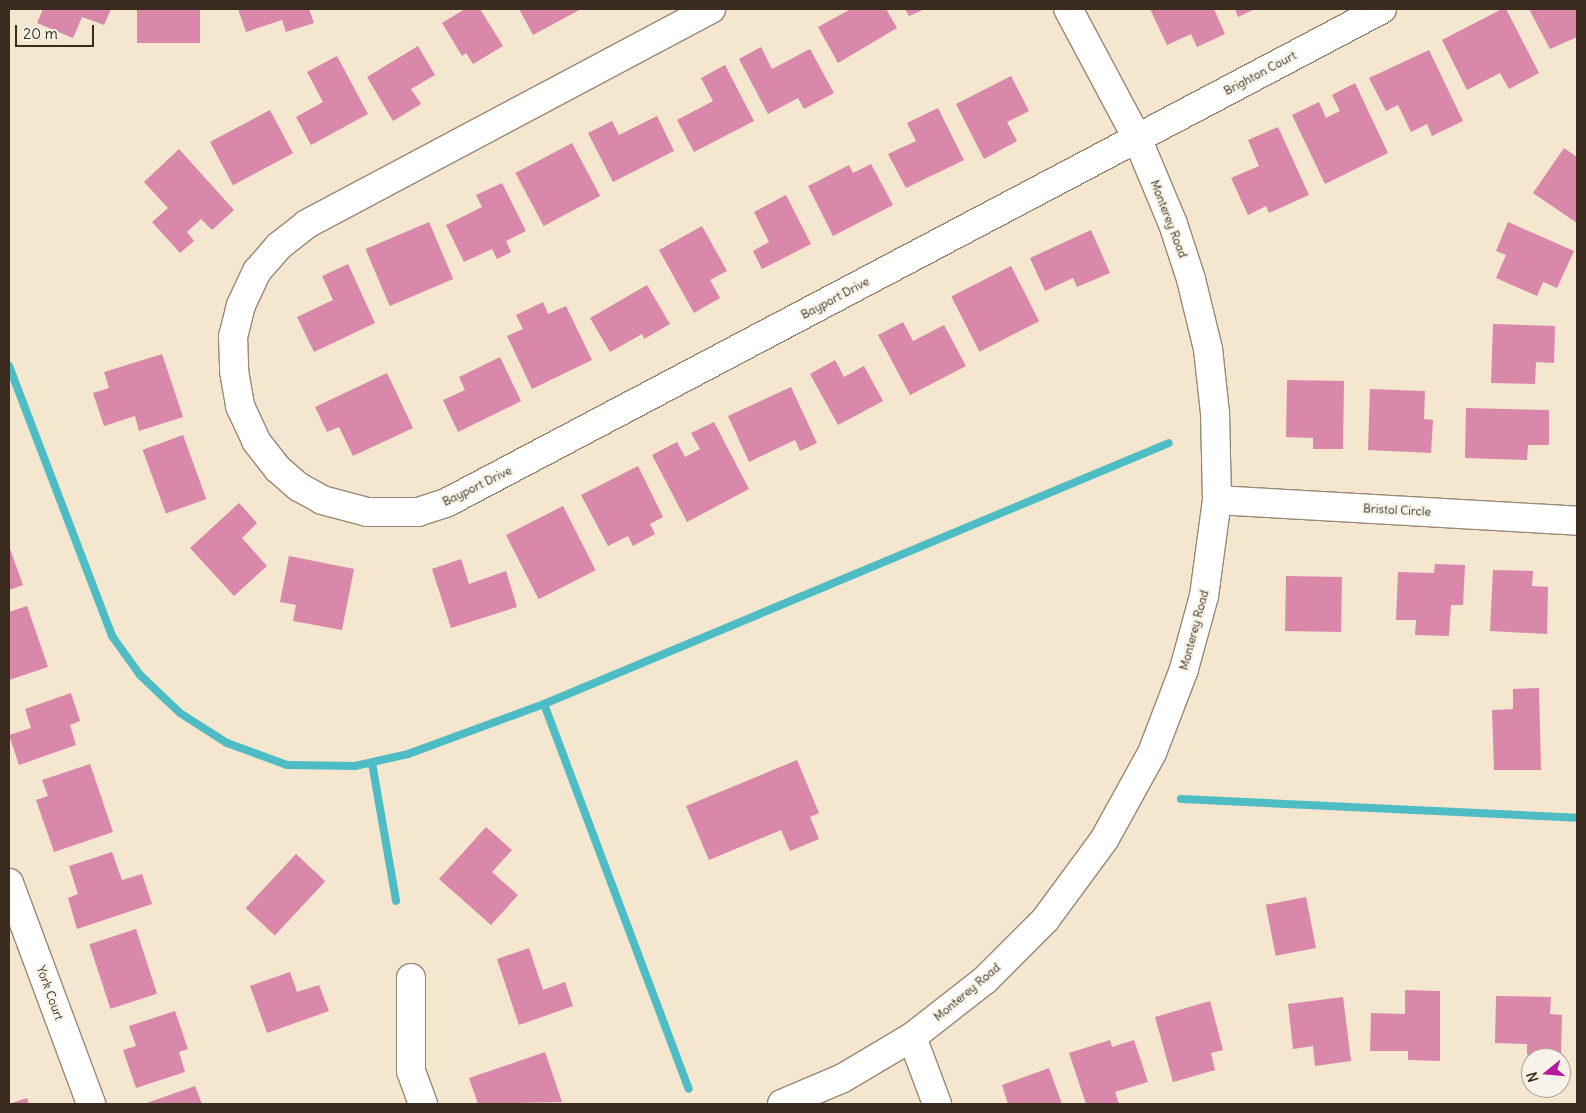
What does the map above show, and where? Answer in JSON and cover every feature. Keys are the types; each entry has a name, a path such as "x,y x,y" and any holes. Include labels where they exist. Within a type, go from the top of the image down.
{"street":[{"name":"Bayport Drive","path":"711,9 307,224 279,246 257,271 241,305 233,336 234,372 240,406 256,440 278,469 299,487 322,500 367,512 418,512 446,503 1137,138"},
{"name":"Monterey Road","path":"782,1104 843,1078 912,1037 985,980 1045,920 1104,840 1152,753 1184,669 1204,596 1217,500 1215,413 1208,349 1191,279 1173,224 1137,138 1068,9"},
{"name":"Brighton Court","path":"1137,138 1382,9"},
{"name":"Bristol Circle","path":"1217,500 1577,520"},
{"name":"York Court","path":"9,883 91,1104"},
{"path":"411,978 411,1071 423,1104"},
{"path":"912,1037 937,1104"}],"building":[{"path":"43,9 111,9 104,25 82,17 73,38 37,23"},
{"path":"137,9 200,9 200,43 137,43"},
{"path":"238,9 309,9 314,23 286,32 282,20 246,32"},
{"path":"465,9 480,9 503,46 473,64 466,53 462,56 442,23"},
{"path":"519,9 581,9 533,35"},
{"path":"851,9 886,9 897,28 838,63 818,27"},
{"path":"905,9 925,9 909,16"},
{"path":"1150,9 1214,9 1225,34 1197,47 1191,34 1167,45"},
{"path":"1235,9 1255,9 1238,17"},
{"path":"1502,9 1506,9 1539,73 1509,89 1500,73 1467,90 1442,40"},
{"path":"1529,9 1577,9 1577,37 1550,49"},
{"path":"418,46 435,75 411,89 421,104 393,121 367,77"},
{"path":"761,47 772,69 810,49 834,93 804,109 798,98 768,114 739,59"},
{"path":"1429,50 1463,121 1432,136 1427,124 1411,132 1398,105 1386,111 1369,78"},
{"path":"337,56 368,114 311,145 296,117 323,102 307,72"},
{"path":"725,65 754,121 694,152 677,120 713,101 701,78"},
{"path":"1011,76 1029,111 1007,122 1017,141 984,159 956,104"},
{"path":"1355,83 1388,153 1325,184 1292,115 1319,102 1326,118 1340,111 1332,95"},
{"path":"938,108 964,160 906,188 888,154 916,141 907,123"},
{"path":"270,110 293,153 233,185 210,142"},
{"path":"657,116 674,151 613,182 588,133 612,121 619,135"},
{"path":"1278,127 1309,195 1269,213 1266,206 1248,215 1231,178 1259,166 1248,140"},
{"path":"572,143 600,196 544,226 515,173"},
{"path":"1564,148 1577,157 1577,223 1533,193"},
{"path":"179,149 234,210 212,230 201,219 187,232 194,241 180,253 152,222 168,208 144,182"},
{"path":"871,164 893,205 833,236 808,186 849,165 853,173"},
{"path":"502,183 526,231 506,241 511,252 497,259 492,249 464,262 446,225 482,207 476,195"},
{"path":"786,195 811,244 762,269 753,251 769,242 754,212"},
{"path":"429,222 453,279 390,306 365,249"},
{"path":"1508,222 1574,251 1557,288 1543,282 1537,296 1496,278 1506,255 1496,251"},
{"path":"702,226 727,271 710,280 720,298 694,313 659,250"},
{"path":"1091,230 1110,273 1077,287 1073,278 1045,291 1030,258"},
{"path":"348,264 375,323 314,352 297,317 333,300 322,276"},
{"path":"1011,266 1039,321 979,352 951,296"},
{"path":"647,285 670,324 644,339 642,334 610,352 590,318"},
{"path":"543,302 548,314 566,306 592,360 532,389 507,336 523,329 516,315"},
{"path":"903,322 913,341 944,325 966,366 910,395 878,335"},
{"path":"1493,324 1555,326 1554,363 1536,362 1535,384 1491,383"},
{"path":"162,354 183,417 139,431 135,416 104,426 93,393 109,388 104,372"},
{"path":"500,357 521,401 458,432 443,400 465,390 459,377"},
{"path":"835,360 844,377 864,366 883,401 838,425 810,374"},
{"path":"387,373 413,428 353,456 339,427 327,432 315,407"},
{"path":"1287,380 1344,381 1343,449 1313,449 1313,438 1286,437"},
{"path":"791,387 817,443 800,451 795,440 749,462 728,416"},
{"path":"1370,389 1425,391 1424,419 1433,420 1431,453 1368,450"},
{"path":"1466,408 1549,410 1549,445 1528,445 1527,460 1465,458"},
{"path":"714,422 749,489 687,522 652,455 677,442 685,457 700,449 691,433"},
{"path":"183,435 206,499 166,514 143,450"},
{"path":"638,466 663,517 650,524 655,534 633,546 628,536 608,546 581,495"},
{"path":"239,503 257,523 242,538 267,566 234,596 190,548"},
{"path":"563,506 596,570 539,599 506,535"},
{"path":"9,546 23,585 9,590"},
{"path":"289,556 354,569 342,630 293,621 296,605 280,602"},
{"path":"461,559 469,584 506,571 517,607 451,628 432,569"},
{"path":"1435,564 1465,565 1463,605 1451,605 1449,636 1415,635 1416,620 1396,620 1398,572 1434,573"},
{"path":"1493,570 1533,571 1532,586 1548,587 1547,634 1490,631"},
{"path":"1286,576 1342,577 1341,632 1285,631"},
{"path":"27,606 48,667 9,680 9,612"},
{"path":"1539,688 1541,770 1494,770 1492,710 1513,709 1513,689"},
{"path":"71,693 80,721 70,725 76,745 19,765 9,735 31,728 25,709"},
{"path":"797,760 819,813 810,817 819,839 790,851 781,830 709,860 686,806"},
{"path":"90,764 113,832 54,852 36,800 48,796 42,780"},
{"path":"486,827 512,850 492,872 518,895 491,925 439,879"},
{"path":"112,852 122,880 142,874 152,904 77,929 68,898 78,894 69,866"},
{"path":"296,854 325,881 275,935 246,908"},
{"path":"1306,897 1316,948 1276,956 1266,905"},
{"path":"136,929 157,994 110,1009 89,944"},
{"path":"529,948 543,990 565,982 573,1006 519,1025 497,959"},
{"path":"290,972 297,992 319,985 329,1011 267,1033 250,986"},
{"path":"1405,990 1440,991 1440,1061 1408,1060 1408,1051 1370,1051 1371,1013 1405,1014"},
{"path":"1496,996 1551,997 1550,1014 1562,1015 1561,1048 1527,1048 1527,1044 1495,1043"},
{"path":"1343,997 1351,1061 1315,1066 1313,1046 1293,1049 1288,1004"},
{"path":"1210,1001 1223,1050 1211,1053 1215,1070 1173,1082 1155,1017"},
{"path":"175,1011 188,1049 179,1052 185,1072 136,1088 123,1050 136,1046 129,1026"},
{"path":"1110,1040 1112,1047 1134,1040 1148,1082 1115,1092 1119,1104 1086,1104 1069,1053"},
{"path":"545,1052 562,1102 478,1104 469,1078"},
{"path":"1049,1068 1062,1104 1008,1104 1002,1085"},
{"path":"195,1086 202,1104 144,1104"},
{"path":"27,1098 29,1104 9,1104"}],"waterway":[{"path":"9,366 112,636 140,675 180,713 227,743 287,765 355,766 408,754 544,704 1169,443"},
{"path":"544,704 689,1089"},
{"path":"372,763 396,901"},
{"path":"1181,799 1577,818"}]}
